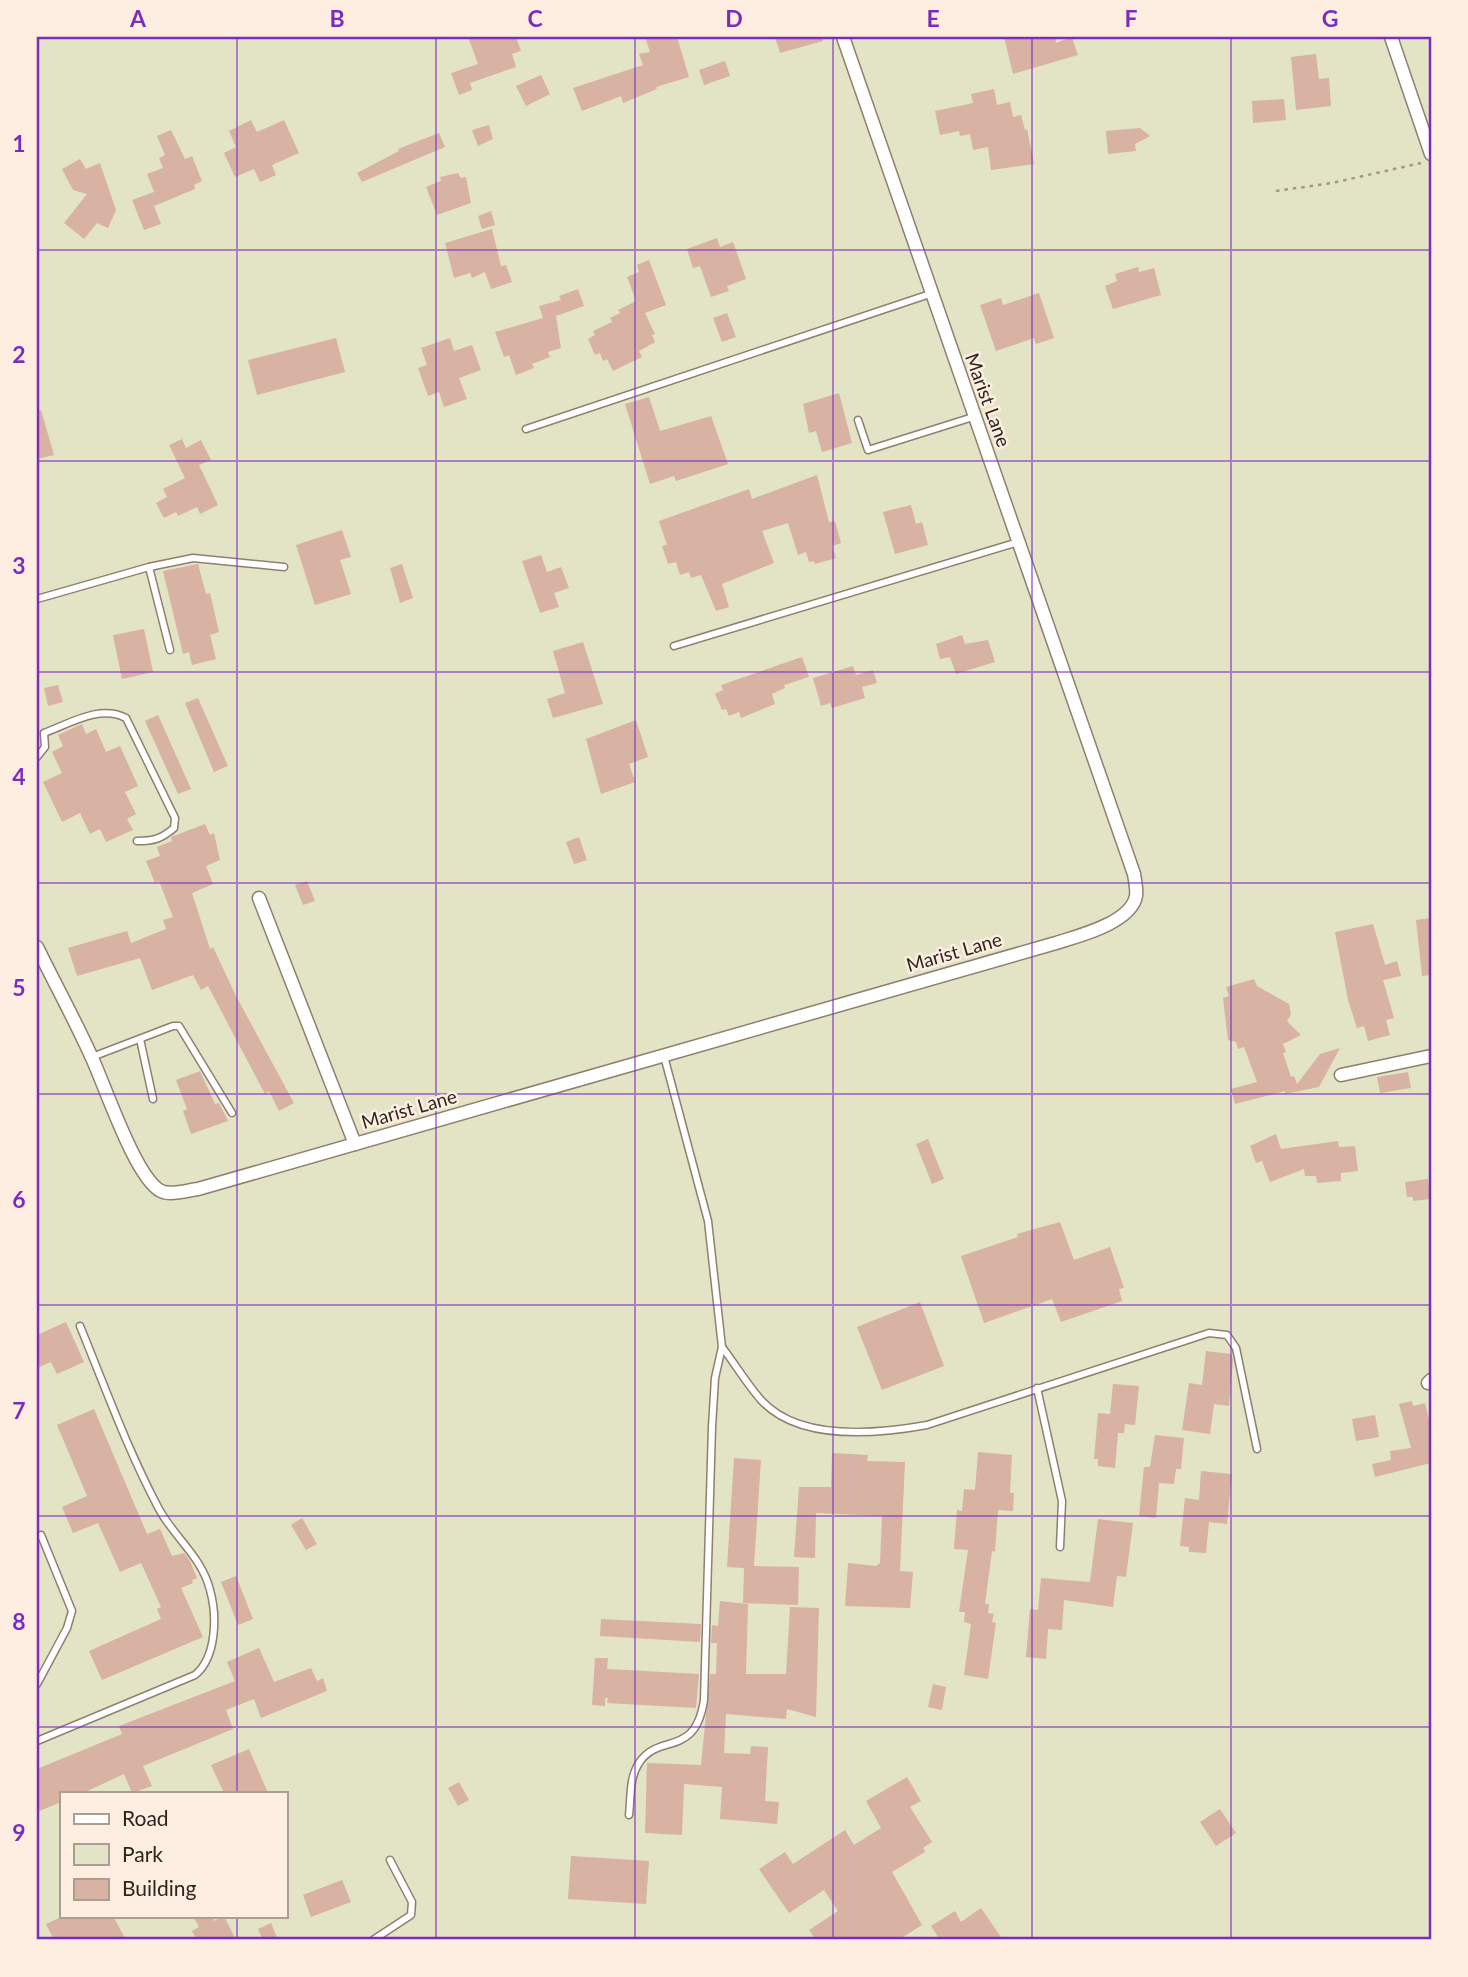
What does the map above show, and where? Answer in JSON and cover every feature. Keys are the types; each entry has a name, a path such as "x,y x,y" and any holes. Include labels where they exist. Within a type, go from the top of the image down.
{"street":[{"name":"Marist Lane","path":"37,947 92,1057 134,1155 154,1185 163,1192 198,1189 1099,930 1129,910 1136,897 1134,874 930,294 843,37"},
{"path":"1391,37 1431,154"},
{"path":"259,898 355,1144"},
{"path":"1340,1075 1431,1056"}],"lane":[{"path":"526,429 930,294"},
{"path":"858,421 868,450 973,416"},
{"path":"674,646 1018,542"},
{"path":"37,599 149,567 193,558 284,568"},
{"path":"149,567 170,650"},
{"path":"37,757 45,747 44,733 96,713 117,713 126,718 175,818 174,828 156,841 137,841"},
{"path":"92,1057 179,1026 232,1113"},
{"path":"140,1039 153,1099"},
{"path":"629,1815 632,1776 641,1759 685,1737 700,1723 705,1686 712,1427 715,1378 723,1347 708,1221 664,1056"},
{"path":"37,1741 195,1675 205,1667 209,1656 214,1611 202,1567 161,1513 146,1485 80,1326"},
{"path":"723,1347 762,1401 794,1422 838,1432 881,1433 926,1425 1209,1333 1227,1335 1236,1349 1257,1449"},
{"path":"1037,1388 1062,1501 1060,1547"},
{"path":"37,1684 67,1628 72,1611 41,1535"},
{"path":"373,1940 411,1915 412,1902 390,1860"}],"path":[{"path":"1276,191 1332,183 1431,161"}],"green space":[{"path":"37,37 1431,37 1431,1940 37,1940"}],"building":[{"path":"468,37 516,37 521,51 512,54 516,67 470,83 472,90 459,95 451,73 478,64"},
{"path":"645,37 677,37 689,77 656,87 657,89 623,103 621,96 582,111 573,88 643,65 639,54 650,52"},
{"path":"775,37 822,37 823,41 780,53"},
{"path":"1004,37 1055,37 1056,43 1072,37 1078,55 1013,74"},
{"path":"1316,54 1319,79 1329,78 1331,106 1296,110 1291,57"},
{"path":"725,61 730,76 704,85 699,70"},
{"path":"541,75 550,94 526,106 516,86"},
{"path":"994,89 997,105 1010,102 1013,117 1021,115 1025,130 1027,129 1034,164 991,170 988,147 973,150 970,134 960,136 959,131 940,135 935,111 973,103 971,94"},
{"path":"1284,99 1286,120 1253,123 1252,101"},
{"path":"251,120 257,132 284,120 299,153 272,165 276,175 260,182 254,169 235,177 224,153 236,147 229,131"},
{"path":"489,125 493,139 478,146 472,130"},
{"path":"1140,128 1150,136 1135,144 1136,151 1108,154 1106,131"},
{"path":"171,130 185,159 192,156 202,181 194,185 195,189 154,206 161,224 144,230 132,200 154,192 147,174 163,168 159,158 165,155 157,136"},
{"path":"439,133 445,147 362,182 357,173 399,151 398,149"},
{"path":"80,159 86,169 100,163 116,210 108,228 97,223 84,239 64,223 87,194 73,190 62,169"},
{"path":"458,173 461,178 466,177 471,203 437,215 426,187 441,181 440,177"},
{"path":"491,211 495,225 482,229 478,216"},
{"path":"492,229 501,266 506,265 512,282 491,289 485,272 472,278 470,273 454,278 445,243"},
{"path":"717,238 720,247 733,242 746,279 727,286 729,291 711,297 700,266 693,268 687,249"},
{"path":"649,260 666,305 645,313 655,334 652,335 655,342 639,351 642,357 613,371 607,359 603,361 600,353 595,355 588,339 595,335 593,331 612,322 610,318 620,313 618,310 636,301 627,277 639,272 637,265"},
{"path":"1138,267 1139,272 1154,268 1161,295 1113,309 1105,286 1117,281 1115,274"},
{"path":"578,289 584,306 556,316 561,348 548,352 550,357 532,364 534,368 516,375 509,355 504,357 495,332 543,318 539,306 561,300 559,296"},
{"path":"1039,293 1054,338 1036,344 1034,338 996,351 980,305 1001,298 1003,305"},
{"path":"727,313 736,337 722,342 713,318"},
{"path":"336,338 345,372 257,395 248,360"},
{"path":"450,338 454,351 472,345 481,370 459,378 467,399 444,407 439,392 428,396 418,368 427,365 421,348"},
{"path":"839,393 852,443 822,452 816,431 809,433 803,404"},
{"path":"649,397 660,431 711,416 728,464 676,481 674,476 650,484 625,404"},
{"path":"41,410 54,455 37,459 37,411"},
{"path":"182,439 186,448 201,440 211,460 199,465 218,505 200,514 197,507 178,516 176,512 164,518 156,503 167,497 163,489 185,478 169,445"},
{"path":"817,475 829,522 835,521 841,543 832,546 836,558 815,564 814,561 809,562 806,552 798,555 788,523 762,531 774,563 722,584 729,607 716,611 701,575 691,578 689,572 680,575 676,562 668,564 662,546 667,545 659,521 749,489 752,499"},
{"path":"911,505 916,524 922,522 928,545 895,554 883,512"},
{"path":"342,530 351,557 340,560 351,594 315,605 296,545"},
{"path":"541,555 547,572 561,567 569,588 554,593 559,607 540,613 522,561"},
{"path":"198,564 206,594 210,593 219,632 210,635 216,659 192,665 189,652 183,654 163,571"},
{"path":"402,564 413,598 400,603 390,568"},
{"path":"144,629 153,672 122,679 113,635"},
{"path":"962,635 965,644 988,640 995,662 956,674 950,657 940,659 936,644"},
{"path":"583,642 603,704 553,718 547,699 565,693 553,651"},
{"path":"802,657 809,677 784,685 785,688 772,694 775,704 741,718 739,712 729,716 726,709 722,710 715,694 723,690 721,685"},
{"path":"853,666 856,675 873,670 877,683 862,687 865,698 832,708 830,703 821,706 813,678"},
{"path":"58,685 63,702 48,706 44,688"},
{"path":"198,698 228,766 214,772 185,703"},
{"path":"158,715 191,789 178,794 145,721"},
{"path":"636,720 648,757 629,764 635,782 601,794 586,739"},
{"path":"82,724 86,734 96,729 106,752 120,746 138,786 125,792 136,814 127,819 133,830 106,842 100,829 90,834 80,813 62,822 43,782 62,773 52,752 63,746 58,735"},
{"path":"205,824 210,835 214,833 220,860 206,866 213,884 192,893 210,949 213,947 236,996 294,1103 279,1111 269,1091 265,1094 208,986 201,990 193,975 152,990 140,958 77,976 68,948 127,931 131,943 166,929 163,920 173,917 159,881 155,883 146,861 160,856 157,847 172,841 171,837"},
{"path":"579,837 587,860 574,864 566,842"},
{"path":"307,881 315,901 303,905 295,885"},
{"path":"1431,918 1431,975 1422,976 1416,920"},
{"path":"1373,924 1385,965 1397,961 1401,976 1383,980 1394,1018 1386,1020 1390,1035 1368,1041 1364,1026 1357,1028 1348,1000 1335,932"},
{"path":"1254,979 1257,986 1289,1004 1291,1014 1287,1021 1301,1035 1283,1044 1286,1052 1283,1053 1291,1077 1294,1076 1297,1084 1320,1054 1340,1048 1319,1087 1285,1094 1285,1091 1235,1104 1231,1089 1257,1082 1244,1047 1238,1049 1236,1042 1228,1040 1223,998 1229,996 1226,987"},
{"path":"200,1071 215,1104 219,1103 228,1121 191,1134 183,1111 187,1109 176,1080"},
{"path":"1408,1072 1411,1088 1380,1093 1377,1077"},
{"path":"1276,1134 1281,1149 1338,1141 1339,1147 1355,1146 1358,1171 1341,1173 1341,1181 1317,1183 1316,1176 1305,1176 1304,1169 1270,1182 1262,1161 1256,1163 1250,1146"},
{"path":"928,1139 944,1179 932,1184 916,1144"},
{"path":"1428,1179 1430,1199 1413,1201 1413,1197 1407,1197 1405,1182"},
{"path":"1060,1222 1074,1260 1110,1247 1124,1288 1119,1289 1122,1301 1061,1322 1052,1299 984,1323 961,1256 1018,1237 1017,1234"},
{"path":"920,1302 944,1366 882,1390 857,1327"},
{"path":"66,1322 84,1362 57,1374 51,1362 37,1368 37,1335"},
{"path":"1206,1351 1231,1354 1233,1360 1229,1406 1214,1404 1210,1434 1182,1430 1189,1383 1202,1385"},
{"path":"1113,1384 1139,1386 1135,1425 1125,1424 1124,1433 1118,1433 1115,1468 1098,1466 1098,1459 1094,1459 1098,1413 1110,1414"},
{"path":"1412,1401 1413,1406 1425,1403 1431,1428 1431,1463 1375,1477 1372,1464 1391,1460 1390,1451 1411,1448 1399,1404"},
{"path":"94,1409 147,1534 160,1529 172,1556 184,1553 190,1561 197,1578 192,1580 193,1583 181,1588 203,1637 102,1680 89,1651 161,1619 157,1609 161,1607 141,1563 120,1572 98,1523 73,1533 62,1507 87,1496 57,1425"},
{"path":"1375,1415 1379,1437 1356,1441 1352,1419"},
{"path":"1155,1435 1184,1438 1181,1469 1176,1469 1174,1484 1159,1483 1156,1518 1139,1516 1144,1467 1150,1467"},
{"path":"978,1452 1012,1455 1010,1493 1014,1493 1013,1511 998,1510 995,1552 992,1551 985,1604 989,1604 988,1613 994,1614 992,1622 996,1623 988,1679 964,1675 971,1624 964,1622 965,1612 959,1612 968,1550 954,1549 957,1510 962,1511 964,1489 975,1490"},
{"path":"832,1453 868,1455 867,1461 905,1462 900,1571 913,1572 910,1608 845,1606 848,1563 876,1566 880,1563 882,1516 816,1513 815,1558 794,1557 799,1487 831,1487"},
{"path":"734,1458 761,1460 754,1566 799,1567 798,1605 743,1603 744,1568 727,1567"},
{"path":"1201,1471 1232,1474 1227,1524 1209,1522 1206,1553 1189,1552 1189,1547 1180,1546 1185,1498 1199,1500"},
{"path":"302,1518 317,1544 306,1550 291,1525"},
{"path":"1098,1519 1133,1523 1126,1577 1117,1576 1113,1607 1064,1600 1062,1630 1048,1629 1046,1659 1026,1657 1030,1609 1038,1610 1041,1578 1090,1582"},
{"path":"236,1576 253,1619 238,1625 221,1582"},
{"path":"720,1601 748,1604 746,1674 786,1674 790,1607 819,1608 816,1717 787,1709 786,1719 726,1714 724,1753 750,1754 751,1746 768,1747 765,1801 779,1802 777,1824 720,1819 722,1787 684,1784 682,1835 645,1833 647,1763 701,1765 710,1674 716,1674 717,1643 711,1643 712,1625 718,1626"},
{"path":"601,1619 701,1624 700,1642 600,1636"},
{"path":"259,1648 274,1682 311,1668 317,1681 323,1678 327,1691 261,1718 254,1699 226,1710 233,1729 143,1766 152,1786 132,1792 124,1774 85,1792 60,1792 60,1802 37,1812 37,1769 122,1734 119,1726 235,1681 227,1662"},
{"path":"595,1658 608,1658 607,1669 699,1674 696,1708 607,1703 608,1698 605,1698 605,1706 592,1705"},
{"path":"933,1684 946,1687 942,1710 928,1707"},
{"path":"249,1749 268,1792 224,1792 211,1765"},
{"path":"907,1777 921,1801 910,1807 932,1842 923,1848 925,1852 892,1872 922,1925 898,1940 816,1940 809,1930 838,1911 824,1890 789,1913 759,1869 785,1852 793,1864 845,1830 854,1845 881,1828 866,1801"},
{"path":"459,1782 469,1800 458,1806 448,1788"},
{"path":"1220,1809 1236,1833 1216,1846 1200,1822"},
{"path":"571,1856 649,1861 646,1904 568,1899"},
{"path":"342,1880 351,1902 311,1917 303,1895"},
{"path":"981,1908 1003,1940 940,1940 931,1926 955,1911 961,1922"},
{"path":"60,1917 114,1918 126,1940 54,1940 46,1924"},
{"path":"194,1918 213,1918 214,1921 225,1918 236,1940 197,1940 192,1931 199,1927"},
{"path":"271,1923 278,1940 263,1940 258,1929"}]}
